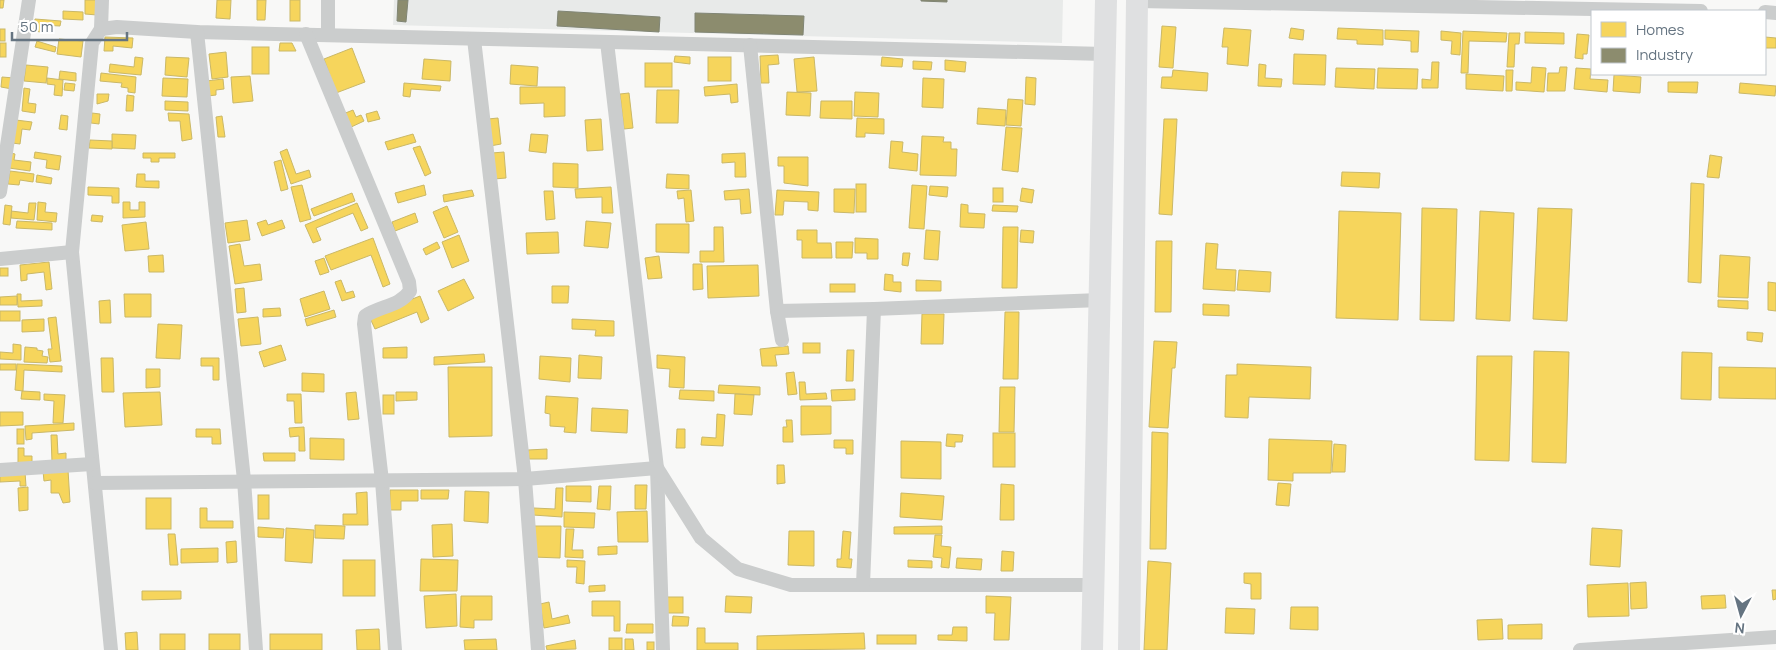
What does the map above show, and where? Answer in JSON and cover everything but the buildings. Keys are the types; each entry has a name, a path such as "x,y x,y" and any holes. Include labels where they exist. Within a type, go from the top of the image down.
{"main road":[{"path":"1092,650 1106,0"},
{"path":"1129,650 1137,1"}],"street":[{"path":"0,192 29,0"},
{"path":"102,0 101,29 92,43 72,252 111,650"},
{"path":"328,0 328,35"},
{"path":"1137,1 1575,4 1682,10"},
{"path":"101,29 117,27 197,32 1105,54"},
{"path":"197,32 244,480 256,650"},
{"path":"306,34 409,282 410,291 405,299 372,311 365,316 364,324 382,481 395,650"},
{"path":"474,39 525,479 538,650"},
{"path":"607,42 657,468 663,650"},
{"path":"750,45 777,311 782,340"},
{"path":"0,259 72,252"},
{"path":"777,311 1100,300"},
{"path":"863,585 874,309"},
{"path":"0,470 92,464"},
{"path":"95,482 525,479 657,468"},
{"path":"657,468 701,538 738,569 791,586 1093,585"},
{"path":"1580,650 1776,637"}],"shaded area":[{"path":"394,0 1063,0 1062,43 393,25"}]}
